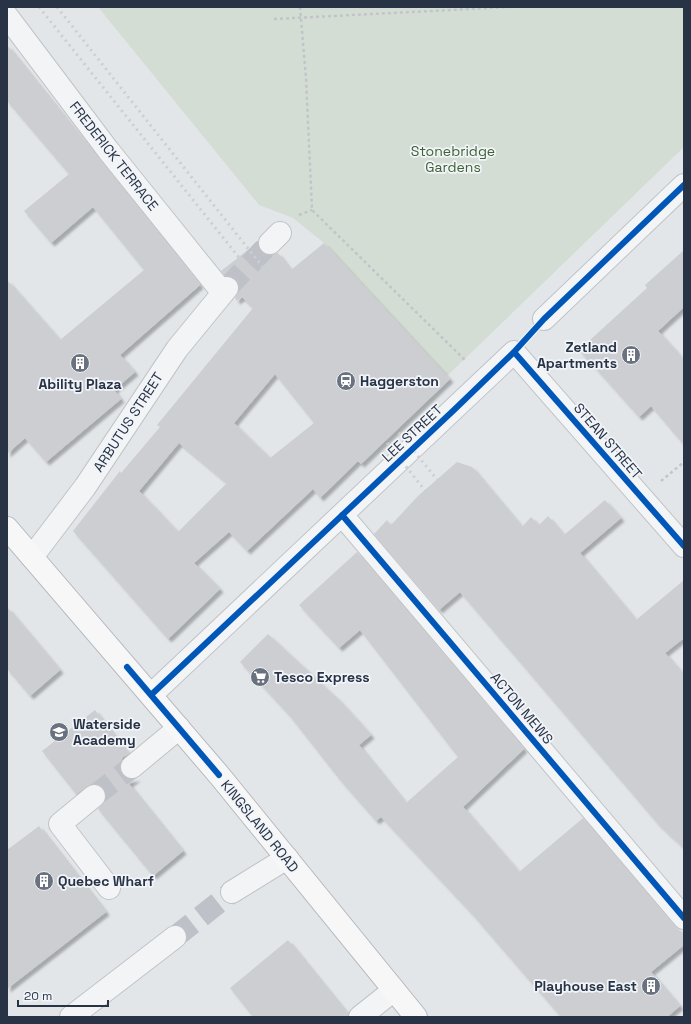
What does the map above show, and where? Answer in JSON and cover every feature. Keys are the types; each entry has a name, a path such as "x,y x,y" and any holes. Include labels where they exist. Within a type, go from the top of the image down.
{"highway":[{"name":"KINGSLAND ROAD","path":"7,528 180,728 416,1017"}],"street":[{"name":"FREDERICK TERRACE","path":"7,16 108,150 225,290"},
{"path":"544,319 684,185"},
{"name":"ARBUTUS STREET","path":"32,557 85,487 176,349 225,290"},
{"name":"LEE STREET","path":"151,694 514,352"},
{"name":"STEAN STREET","path":"514,352 684,546"},
{"name":"ACTON MEWS","path":"342,515 684,918"},
{"path":"132,767 180,728"},
{"path":"94,796 60,824 109,888"},
{"path":"232,892 287,858"},
{"path":"71,1017 175,937"},
{"path":"360,1017 394,990"}],"path":[{"path":"300,7 302,19 312,210 465,359 467,365"},
{"path":"274,19 302,19 509,7"}],"green space":[{"name":"Stonebridge Gardens","path":"98,7 684,7 684,147 447,376 324,243 293,218 259,205"}],"building":[{"path":"7,45 200,285 120,355 135,372 114,390 121,399 46,462 25,438 7,454 7,280 60,340 144,270 93,207 51,243 24,211 69,174 7,101"},
{"path":"258,242 261,252 267,255 278,253 291,270 324,243 450,379 361,464 358,461 320,498 313,489 247,551 229,532 194,563 220,589 168,639 73,531 120,471 121,473 160,427 157,425 253,308 242,297 237,301 235,298 239,290 239,283 235,278 225,276 221,271","holes":["275,374 314,423 270,458 234,423","179,443 227,483 178,532 139,491"]},
{"name":"Zetland Apartments","path":"684,250 684,307 658,331 684,360 684,445 651,406 639,417 579,350 647,288 645,285"},
{"path":"457,462 472,467 522,527 531,517 539,525 548,516 564,535 605,500 621,518 580,553 636,620 684,580 684,638 665,653 684,675 684,848 658,824 460,592 439,610 374,534 387,520 391,525 418,496"},
{"path":"357,552 524,749 463,807 519,872 583,818 674,926 684,934 684,945 651,972 680,1006 667,1017 561,1017 472,914 381,817 376,821 340,780 289,715 240,662 268,634 338,699 371,735 359,745 406,803 458,757 360,630 339,648 299,605"},
{"path":"7,607 60,670 30,696 7,669"},
{"path":"95,710 129,754 123,757 120,763 122,775 128,779 137,778 129,784 183,851 153,876 98,809 106,800 106,794 103,788 98,784 92,784 76,794 42,751"},
{"name":"Quebec Wharf","path":"39,826 106,912 7,989 7,850"},
{"path":"288,940 348,1014 348,1017 253,1017 230,988"}],"tunnel":[{"path":"227,288 270,243"},
{"path":"94,796 132,767"},
{"path":"175,937 232,892"}],"railway":[{"path":"39,7 451,523 684,805"},
{"path":"57,7 265,270 684,780"}],"cycle path":[{"path":"151,695 455,409 514,352 544,319 684,185"},
{"path":"514,352 684,546"},
{"path":"342,515 684,918"},
{"path":"127,667 219,775"}],"place":[{"name":"Zetland Apartments","path":"631,355"},
{"name":"Ability Plaza","path":"80,363"},
{"name":"Haggerston","path":"346,381"},
{"name":"Tesco Express","path":"260,677"},
{"name":"Waterside Academy","path":"59,732"},
{"name":"Quebec Wharf","path":"44,881"},
{"name":"Playhouse East","path":"651,986"}]}
